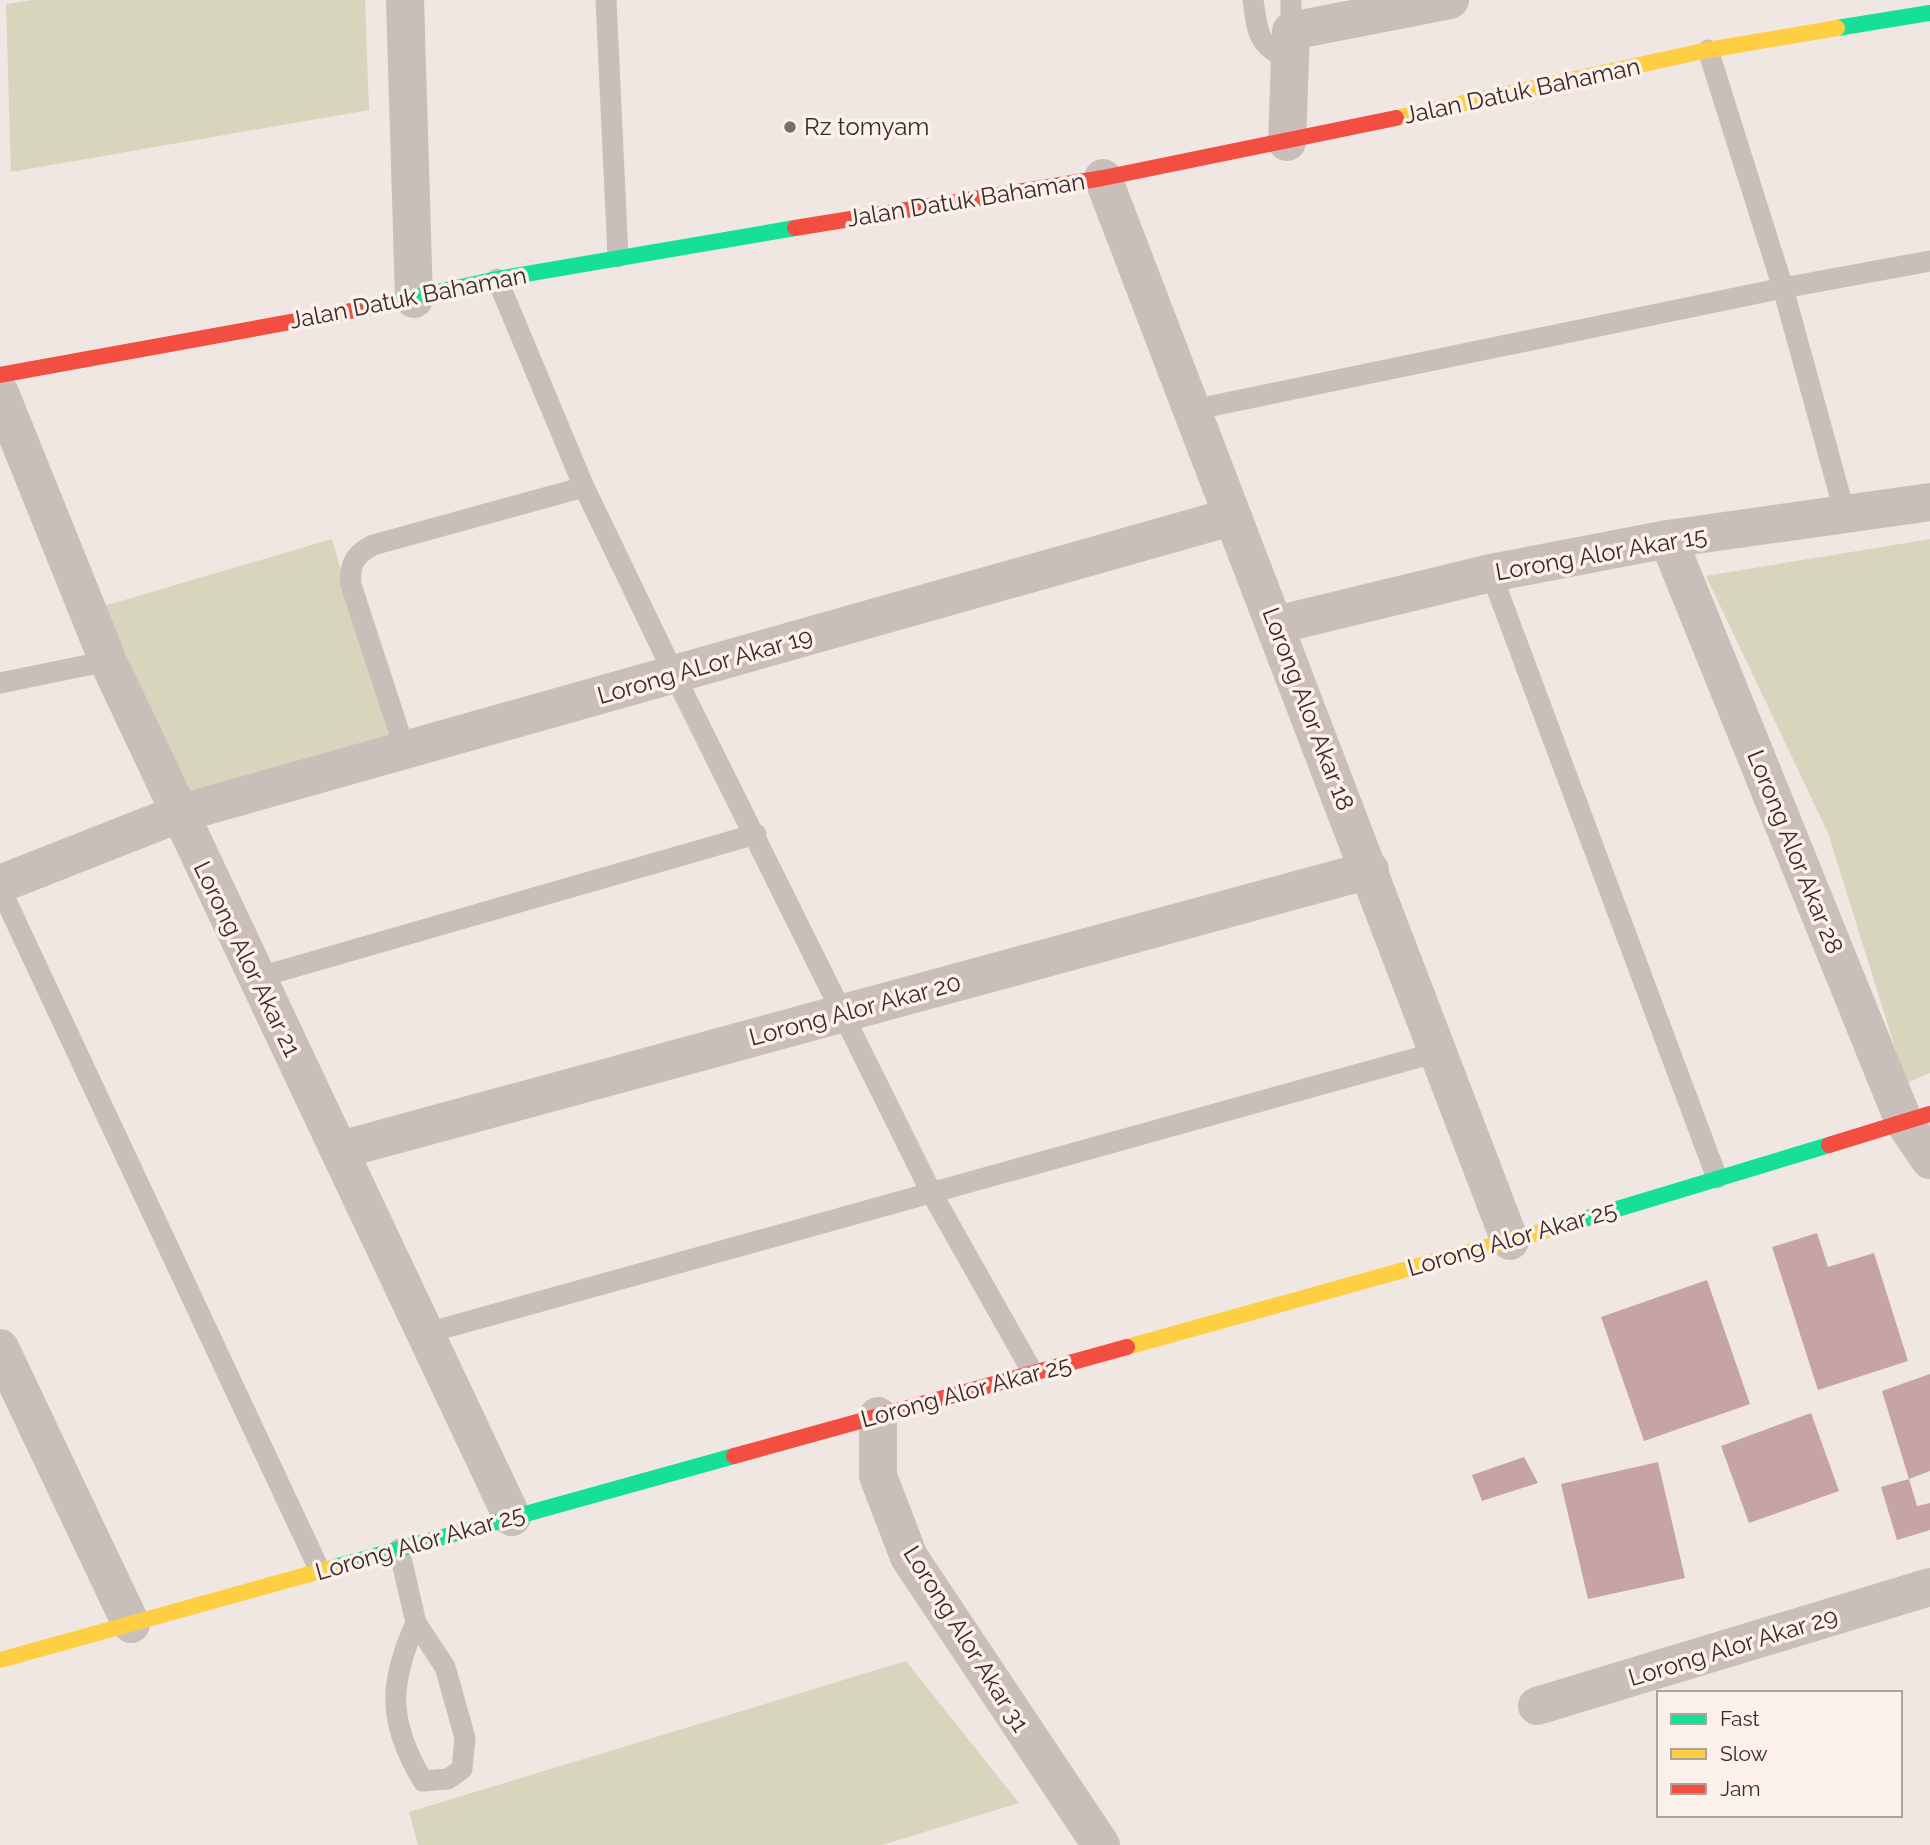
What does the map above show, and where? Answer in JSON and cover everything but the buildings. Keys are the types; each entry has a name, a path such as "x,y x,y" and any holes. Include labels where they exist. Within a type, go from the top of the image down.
{"street":[{"path":"404,0 414,299"},
{"path":"1287,142 1291,31 1450,0"},
{"name":"Jalan Datuk Bahaman","path":"0,375 414,299 497,279 618,257 1104,178 1287,142 1708,50 1916,10"},
{"name":"Lorong Alor Akar 18","path":"1104,178 1231,517 1276,625 1510,1241"},
{"name":"Lorong Alor Akar 21","path":"0,393 12,458 178,814 340,1150 423,1334 512,1517"},
{"name":"Lorong Alor Akar 15","path":"1276,625 1491,573 1668,539 1930,502"},
{"name":"Lorong ALor Akar 19","path":"0,886 178,814 1231,517"},
{"name":"Lorong Alor Akar 28","path":"1668,539 1917,1118 1930,1160"},
{"name":"Lorong Alor Akar 20","path":"340,1150 1370,870"},
{"name":"Lorong Alor Akar 25","path":"0,1660 1510,1241 1917,1118"},
{"path":"0,1348 131,1624"},
{"name":"Lorong Alor Akar 31","path":"877,1416 878,1476 909,1557 1101,1845"},
{"name":"Lorong Alor Akar 29","path":"1537,1706 1930,1587"}],"lane":[{"path":"606,0 618,257"},
{"path":"1253,0 1258,34 1265,48 1291,31"},
{"path":"1708,50 1783,288 1845,514"},
{"path":"1192,410 1783,288 1930,261"},
{"path":"497,279 583,487 674,674 756,834 931,1192 1033,1373"},
{"path":"405,750 351,584 350,572 354,560 362,551 373,545 583,487"},
{"path":"1491,573 1717,1178"},
{"path":"0,683 108,662"},
{"path":"256,978 756,834"},
{"path":"0,886 320,1571"},
{"path":"423,1334 1438,1052"},
{"path":"399,1549 416,1623 445,1667 465,1738 462,1769 448,1779 423,1781 404,1749 394,1695 402,1654 416,1623"}],"shaded area":[{"path":"32,0 365,0 369,110 11,172 6,4"},
{"path":"332,539 391,742 191,796 104,606"},
{"path":"1930,539 1930,1073 1906,1083 1828,833 1706,576"},
{"path":"906,1661 1019,1803 882,1845 418,1845 409,1812"}],"traffic: fast":[{"path":"1837,28 1930,13"},
{"path":"356,310 497,279 795,228"},
{"path":"1551,1229 1829,1145"},
{"path":"335,1567 734,1456"}],"traffic: slow":[{"path":"1396,118 1708,50 1837,28"},
{"path":"1127,1347 1551,1229"},
{"path":"0,1660 335,1567"}],"traffic: jam":[{"path":"795,228 1103,178 1396,118"},
{"path":"0,375 356,310"},
{"path":"1829,1145 1930,1114"},
{"path":"734,1456 1127,1347"}],"place":[{"name":"Rz tomyam","path":"790,127"}]}
